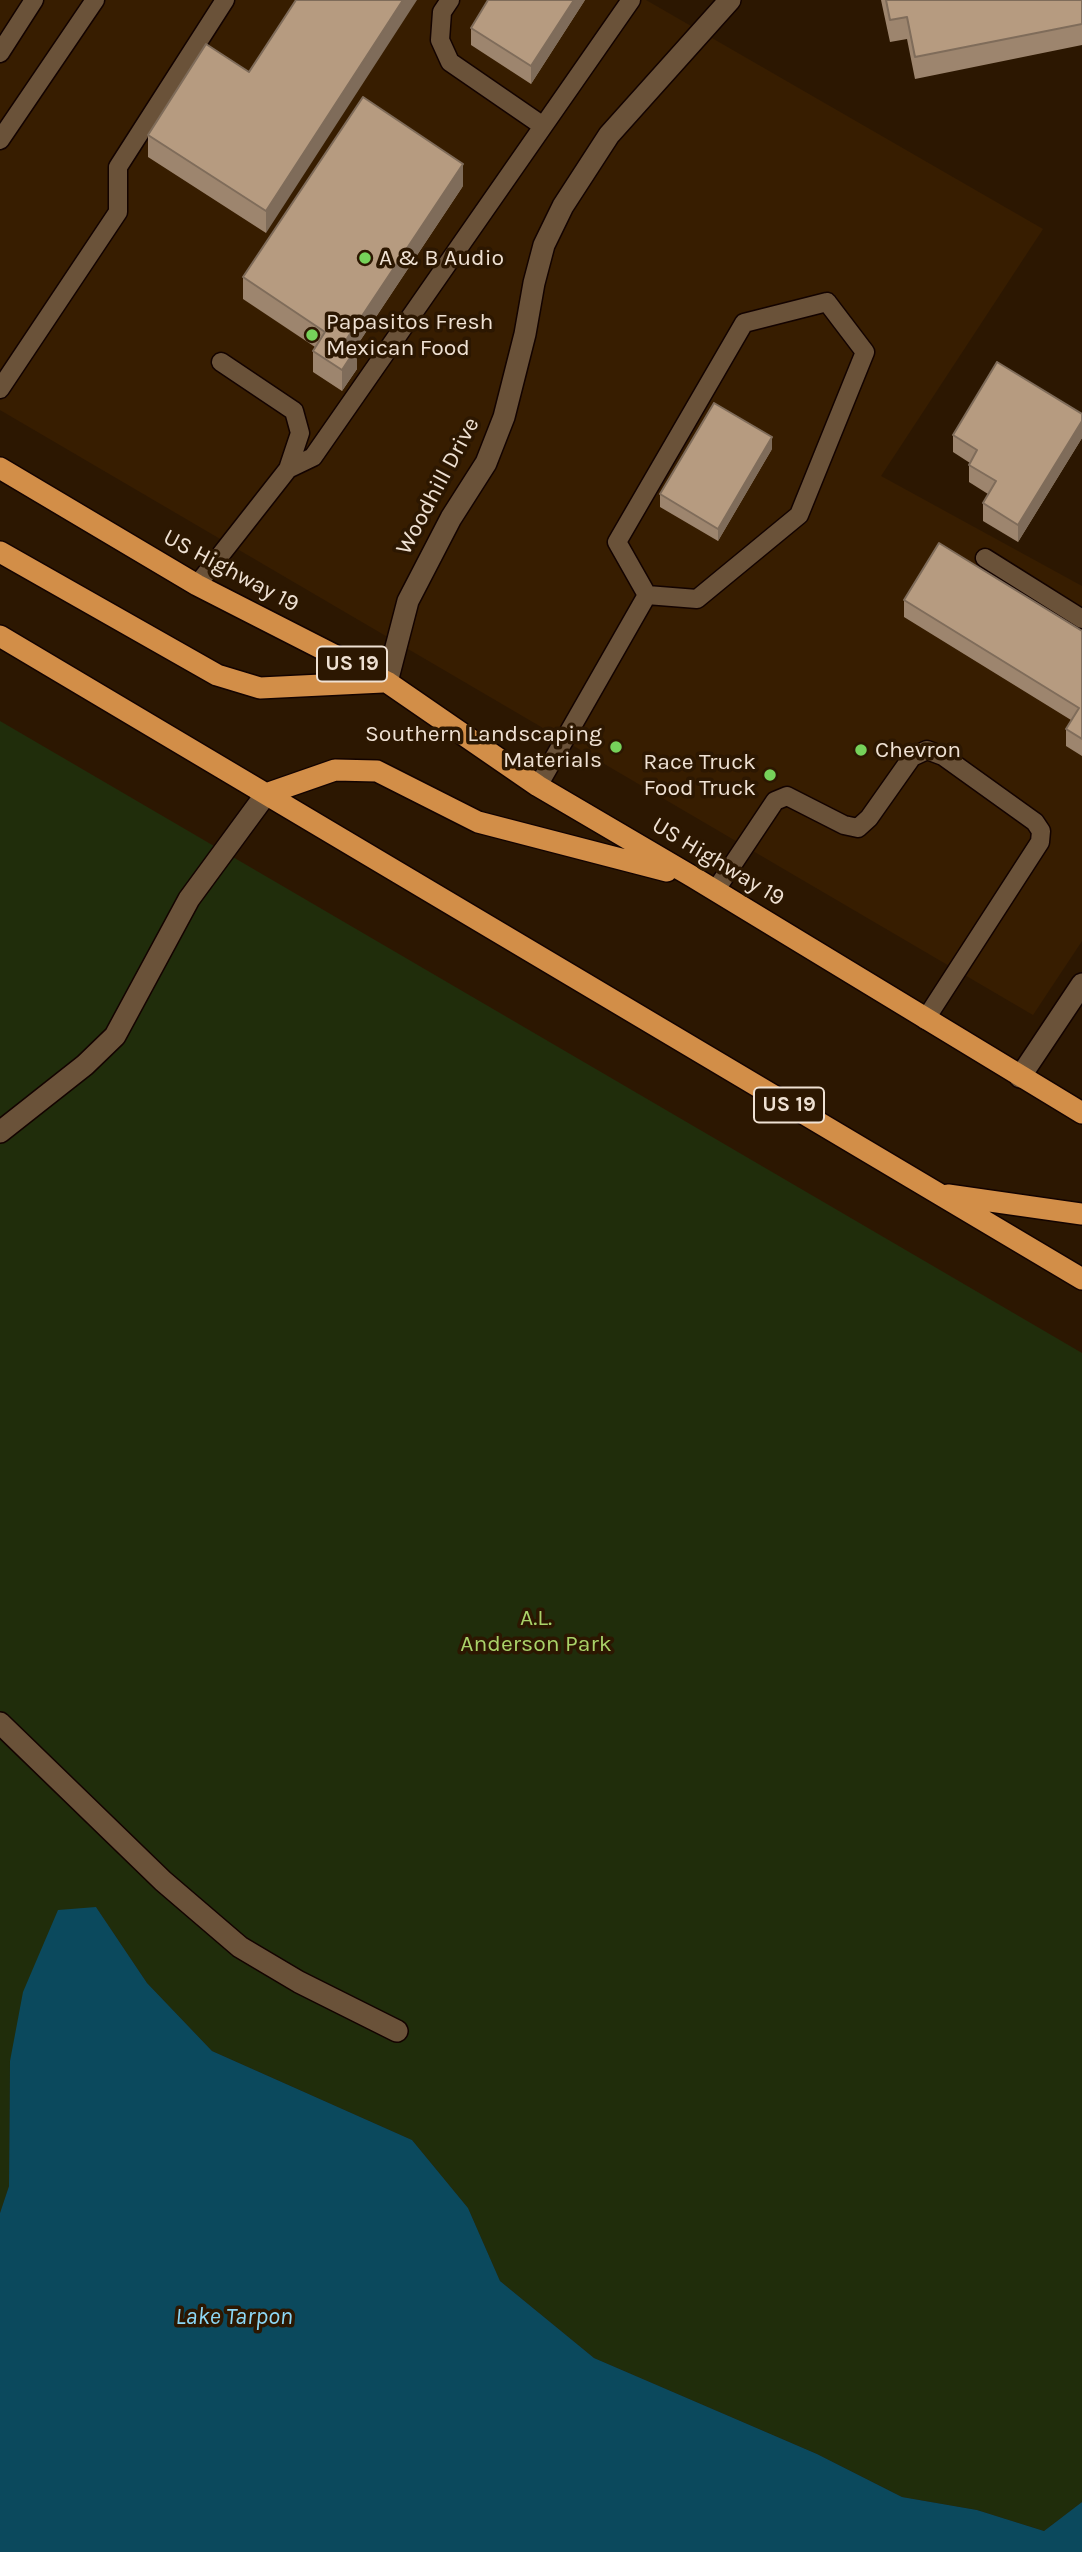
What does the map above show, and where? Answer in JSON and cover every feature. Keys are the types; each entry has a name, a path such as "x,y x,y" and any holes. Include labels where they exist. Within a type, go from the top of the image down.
{"highway":[{"name":"US Highway 19","path":"0,468 197,586 387,682 538,786 1082,1113"},
{"path":"0,552 217,675 260,688 387,682"},
{"name":"US 19","path":"0,636 1082,1279"},
{"path":"266,794 335,770 377,771 478,822 693,877"},
{"path":"939,1194 1082,1214"}],"street":[{"name":"Woodhill Drive","path":"387,682 408,601 451,518 486,463 504,417 526,334 534,283 544,245 563,206 609,135 730,0"},
{"path":"0,1132 85,1065 115,1036 189,899 266,794"},
{"path":"1020,1077 1082,984"},
{"path":"0,1723 153,1872 240,1947 299,1982 397,2031"}],"lane":[{"path":"0,53 34,0"},
{"path":"0,140 95,0"},
{"path":"0,389 118,212 118,167 225,0"},
{"path":"450,0 442,12 440,40 450,62 543,127"},
{"path":"288,469 313,457 631,0"},
{"path":"827,302 864,352 799,515 697,599 647,595 617,542 744,323 827,302"},
{"path":"197,586 288,469 300,433 295,411 221,362"},
{"path":"985,558 1082,618"},
{"path":"538,786 647,595"},
{"path":"715,891 775,801 787,796 844,825 858,828 869,818 912,757 927,750 943,756 1035,822 1041,831 1040,842 925,1020"}],"shaded area":[{"path":"0,0 646,0 1043,229 881,476 1082,586 1082,941 1033,1015 0,410"}],"green space":[{"name":"A.L. Anderson Park","path":"0,721 1082,1353 1082,2502 1044,2531 977,2510 902,2497 817,2454 594,2358 500,2281 468,2208 412,2140 212,2051 147,1983 96,1907 10,2061 9,2186 0,2213"}],"water":[{"name":"Lake Tarpon","path":"96,1907 147,1983 212,2051 412,2140 468,2208 500,2281 594,2358 817,2454 902,2497 977,2510 1044,2531 1082,2502 1082,2552 0,2552 0,2213 9,2186 10,2061 23,1992 58,1910"}],"building":[{"path":"296,0 403,0 266,211 148,135 206,44 249,72"},
{"path":"488,0 574,0 531,66 471,28"},
{"path":"886,0 1082,0 1082,24 915,57 907,17 890,20"},
{"path":"363,97 463,164 346,340 357,347 342,370 313,351 325,332 243,277"},
{"path":"997,362 1082,414 1082,421 1018,525 983,503 996,481 969,465 977,450 953,435"},
{"path":"714,403 772,437 718,529 660,494"},
{"path":"939,543 1082,631 1082,739 1066,729 1079,708 904,600"}],"place":[{"name":"A & B Audio","path":"365,258"},
{"name":"Papasitos Fresh Mexican Food","path":"312,335"},
{"name":"Southern Landscaping Materials","path":"616,747"},
{"name":"Chevron","path":"861,750"},
{"name":"Race Truck Food Truck","path":"770,775"}]}
